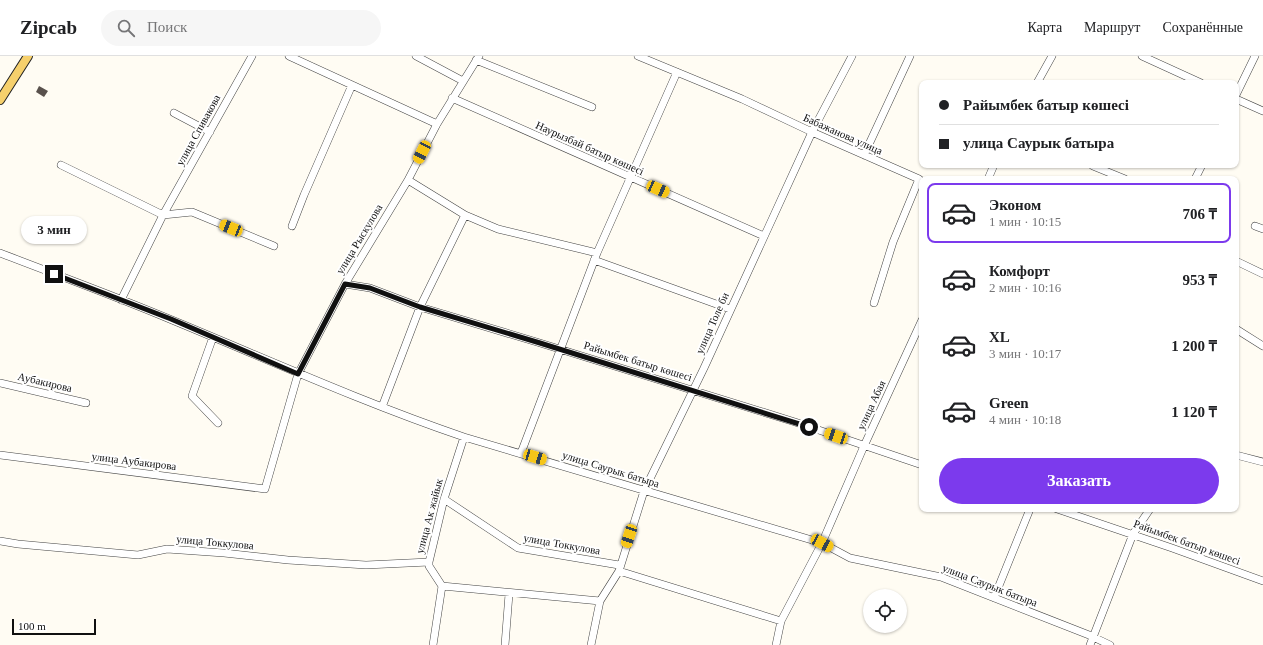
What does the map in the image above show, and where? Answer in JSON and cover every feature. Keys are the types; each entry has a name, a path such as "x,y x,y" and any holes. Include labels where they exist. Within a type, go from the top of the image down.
{"main road":[{"path":"0,100 28,56"}],"street":[{"name":"улица Спивакова","path":"121,300 163,214 252,56"},
{"path":"289,56 437,124"},
{"path":"416,56 463,81"},
{"name":"Бабажанова улица","path":"638,56 742,99 812,132 919,179 893,242 874,303"},
{"name":"улица Толе би","path":"600,601 619,568 644,491 693,390 812,132 852,56"},
{"path":"864,155 910,56"},
{"path":"1039,80 1052,56"},
{"path":"1142,56 1194,80"},
{"path":"1239,89 1255,56"},
{"path":"478,58 592,107"},
{"name":"улица Рыскулова","path":"264,489 298,374 345,284 408,180 452,98 478,58"},
{"path":"521,453 596,256 677,72"},
{"path":"292,226 352,85"},
{"name":"Наурызбай батыр көшесі","path":"452,98 764,236"},
{"path":"1239,100 1263,111"},
{"path":"174,113 210,132"},
{"path":"61,165 163,214 192,212 274,246"},
{"path":"1098,168 1117,176"},
{"path":"408,180 465,215 498,229 596,256 730,309"},
{"path":"382,407 420,307 465,215"},
{"path":"1255,226 1263,229"},
{"name":"улица Саурык батыра","path":"0,253 213,337 298,374 464,437 822,543 850,558 941,578 1110,645"},
{"path":"1239,262 1263,274"},
{"name":"Райымбек батыр көшесі","path":"345,284 370,288 420,307 795,422 919,464"},
{"name":"улица Абая","path":"776,645 781,621 822,543 864,446 919,327"},
{"path":"1239,332 1263,346"},
{"path":"213,337 192,396 218,423"},
{"name":"Аубакирова","path":"0,383 86,403"},
{"name":"улица Ак жайык","path":"442,586 429,566 429,562 444,499 464,437"},
{"name":"улица Аубакирова","path":"0,455 264,489"},
{"path":"1239,456 1263,462"},
{"name":"улица Токкулова","path":"444,499 518,548 619,568 781,621"},
{"path":"994,598 1029,512"},
{"name":"Райымбек батыр көшесі","path":"1066,512 1133,534 1263,581"},
{"path":"1090,645 1133,534 1148,512"},
{"name":"улица Токкулова","path":"0,541 138,555 167,549 288,560 366,565 429,562"},
{"path":"433,645 442,586 509,594 600,601 591,645"},
{"path":"504,645 509,594"}],"building":[{"path":"39,86 48,91 44,97 36,92"}],"route":[{"path":"54,274 171,319 298,374 345,284 370,288 420,307 809,427"}]}
